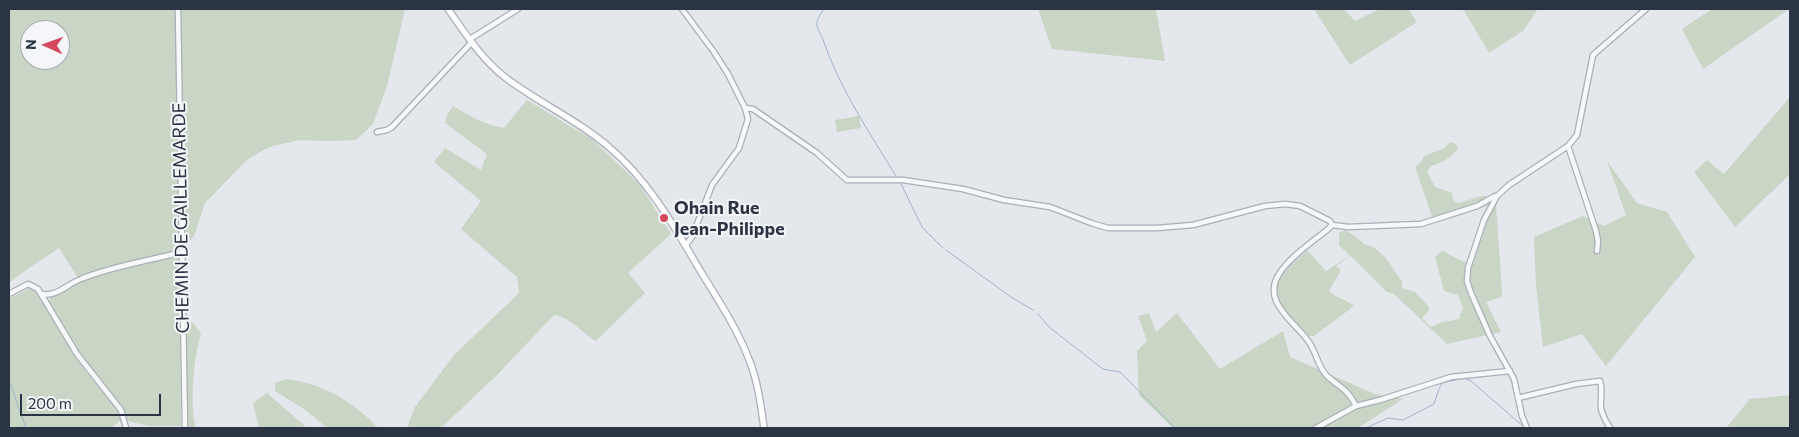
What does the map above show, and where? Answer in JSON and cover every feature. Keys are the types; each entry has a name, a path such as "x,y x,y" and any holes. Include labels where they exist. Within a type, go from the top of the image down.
{"main road":[{"path":"448,9 471,41 494,68 584,128 623,160 658,202 734,327 750,362 759,392 764,428"}],"street":[{"name":"CHEMIN DE GAILLEMARDE","path":"178,9 184,428"},
{"path":"377,132 392,127 471,41 518,9"},
{"path":"682,9 720,61 745,108 748,119 739,148 712,185 692,237 685,246"},
{"path":"745,108 753,109 817,153 847,180 903,180 963,189 1004,200 1050,207 1098,226 1108,228 1157,228 1193,225 1265,206 1285,204 1300,206 1330,221 1332,225 1348,227 1420,224 1478,206 1496,196 1508,185 1568,146 1580,129 1593,55 1646,9"},
{"path":"1568,146 1596,231 1597,251"},
{"path":"1496,196 1484,220 1472,253 1467,281 1485,326 1510,371 1522,416 1528,428"},
{"path":"1332,225 1329,230 1301,251 1284,268 1275,282 1274,294 1279,307 1309,342 1323,371 1346,390 1356,406"},
{"path":"42,294 52,295 82,278 182,252"},
{"path":"9,294 28,284 38,289 78,354 121,410 126,428"},
{"path":"1316,428 1356,406 1451,377 1510,371"},
{"path":"1518,398 1576,384 1600,381 1602,392 1601,408 1603,417 1610,428"}],"green space":[{"path":"9,9 405,9 387,86 373,124 356,140 300,140 269,147 248,159 205,203 194,236 186,245 173,253 78,278 59,248 9,283"},
{"path":"1038,9 1156,9 1165,61 1052,49"},
{"path":"1314,9 1344,9 1355,21 1380,9 1408,9 1417,22 1350,65"},
{"path":"1463,9 1537,10 1523,31 1489,53"},
{"path":"1712,9 1789,9 1703,69 1682,29"},
{"path":"1790,97 1790,174 1735,227 1694,172 1707,160 1724,174"},
{"path":"527,100 593,140 640,185 671,234 628,273 645,293 596,341 571,322 554,315 498,374 441,428 409,428 408,425 415,407 454,355 519,293 517,277 461,229 481,201 434,162 445,148 481,170 487,154 445,123 447,115 453,106 472,117 504,128"},
{"path":"859,116 861,128 837,132 835,120"},
{"path":"1450,142 1456,144 1458,149 1446,160 1431,166 1427,172 1435,187 1452,193 1456,203 1486,196 1496,205 1502,290 1501,297 1486,302 1501,332 1447,344 1394,294 1387,292 1351,256 1336,266 1341,270 1329,291 1354,306 1314,336 1308,336 1282,307 1278,298 1278,282 1288,268 1307,250 1326,271 1350,256 1339,245 1339,233 1345,230 1364,244 1375,248 1386,258 1402,282 1402,288 1415,292 1429,307 1428,312 1422,318 1431,327 1439,323 1459,319 1463,307 1458,295 1444,291 1435,257 1442,251 1471,265 1476,247 1491,211 1487,206 1453,218 1434,222 1415,167 1424,156 1445,148"},
{"path":"1607,161 1637,203 1667,212 1695,257 1606,366 1582,334 1543,347 1536,286 1534,237 1583,216 1604,226 1626,215"},
{"path":"179,254 181,426 149,426 128,421 111,391 93,371 67,333 49,301 50,298 83,280"},
{"path":"29,288 33,288 40,296 82,367 118,411 122,419 111,428 9,428 9,299"},
{"path":"1149,313 1156,332 1177,313 1220,369 1283,331 1290,357 1375,394 1403,399 1358,428 1173,428 1139,395 1137,351 1147,341 1138,316"},
{"path":"186,319 194,324 201,333 193,380 193,406 196,428 187,428"},
{"path":"286,379 313,385 337,395 359,410 378,428 327,428 304,409 275,391 275,383"},
{"path":"267,393 307,428 259,428 253,403"},
{"path":"1790,395 1790,428 1726,428 1750,399"}],"waterway":[{"path":"824,9 818,19 817,26 830,58 856,110 896,176"},
{"path":"900,182 922,227 943,248"},
{"path":"946,250 1011,297 1033,310"},
{"path":"1038,314 1049,327 1103,369 1120,372 1175,428"},
{"path":"1366,428 1388,418 1403,420 1434,404 1442,383 1464,378 1471,381 1525,428"},
{"path":"9,380 26,428"}],"place":[{"name":"Ohain Rue Jean-Philippe","path":"664,218"}]}
